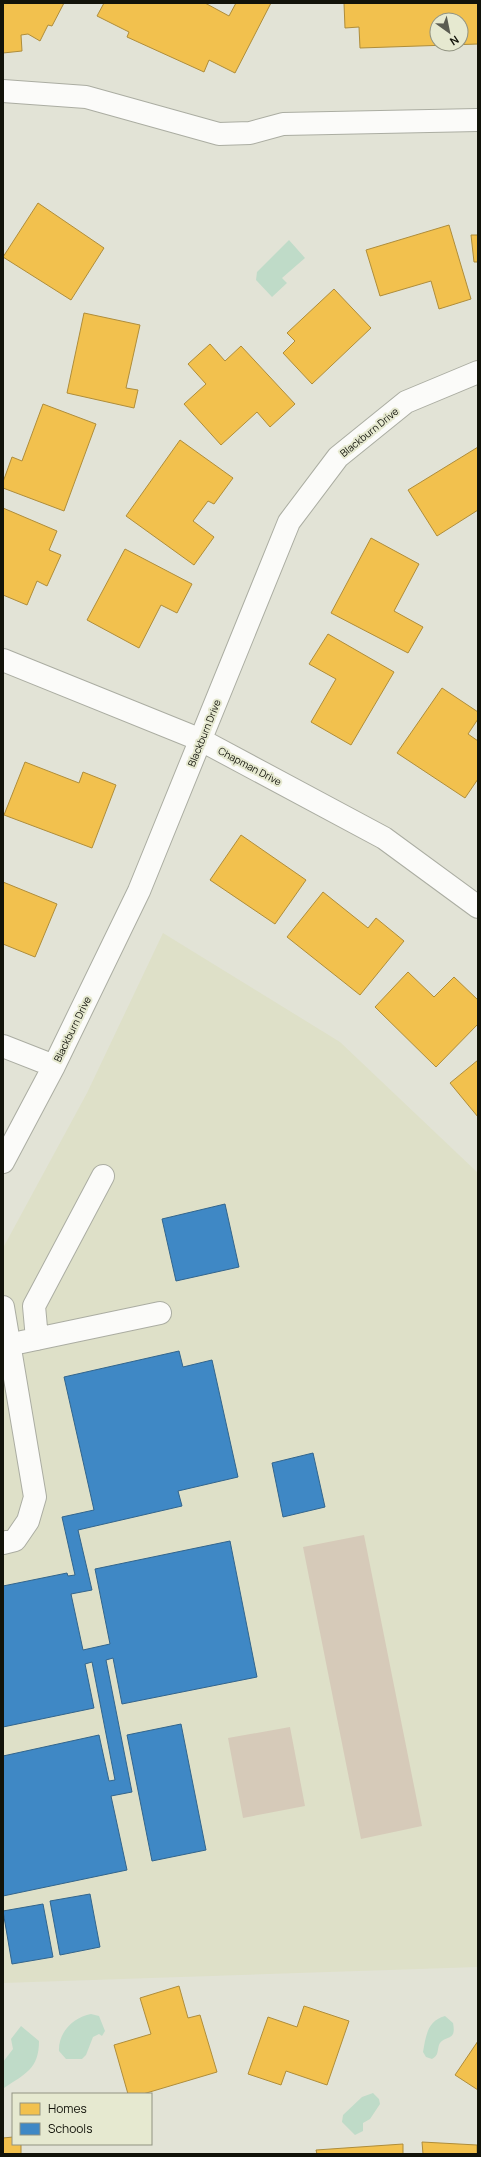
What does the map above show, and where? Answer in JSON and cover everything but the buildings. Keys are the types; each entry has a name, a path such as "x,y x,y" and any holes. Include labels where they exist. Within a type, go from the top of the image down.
{"street":[{"path":"3,91 86,97 220,134 250,132 284,124 478,120"},
{"name":"Blackburn Drive","path":"3,1162 54,1066 139,891 289,522 338,457 406,402 478,372"},
{"name":"Chapman Drive","path":"3,660 201,740 384,838 478,907"},
{"path":"3,1046 54,1066"},
{"path":"37,1339 34,1306 103,1176"},
{"path":"3,1307 35,1497 28,1521 15,1540 3,1542"},
{"path":"9,1341 37,1339 160,1313"},
{"path":"3,1367 9,1341"}],"shaded area":[{"path":"289,240 305,258 282,278 287,283 272,297 256,280 257,272"},
{"path":"163,933 340,1042 478,1173 478,1967 3,1983 3,1248 87,1093"},
{"path":"364,1535 422,1826 361,1839 303,1547"},
{"path":"290,1727 305,1806 243,1818 228,1738"},
{"path":"91,2014 99,2016 105,2031 102,2036 99,2034 93,2037 86,2055 82,2059 66,2059 59,2051 59,2044 64,2032 68,2026 79,2018"},
{"path":"445,2016 453,2023 454,2029 452,2036 441,2042 437,2054 432,2059 426,2057 423,2052 428,2030 434,2021"},
{"path":"21,2026 39,2041 36,2058 29,2070 4,2088 3,2062 13,2049 11,2039"},
{"path":"373,2093 379,2099 380,2104 370,2119 363,2123 363,2131 355,2135 342,2122 343,2115 362,2097"}]}
